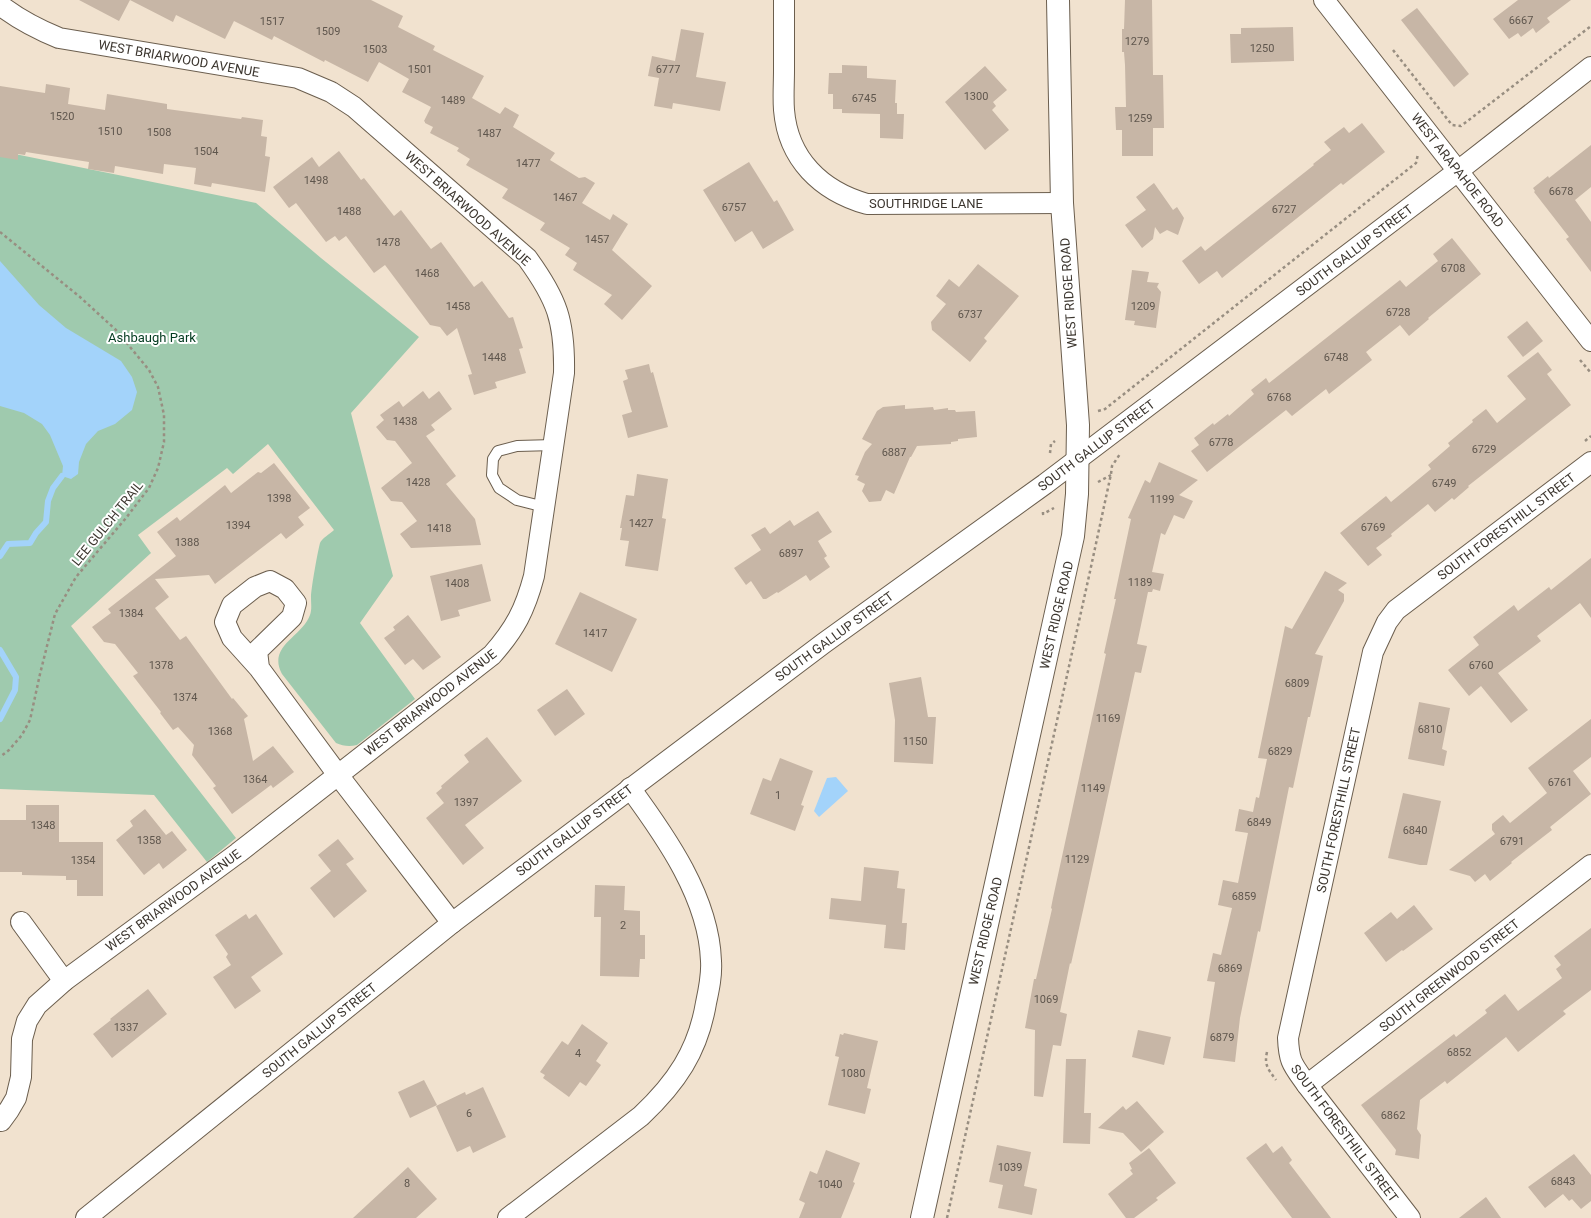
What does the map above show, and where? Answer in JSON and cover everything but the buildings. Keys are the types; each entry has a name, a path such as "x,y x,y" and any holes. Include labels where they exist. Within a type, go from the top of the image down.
{"street":[{"name":"SOUTHRIDGE LANE","path":"784,0 784,111 788,131 794,150 805,166 824,184 838,194 867,204 1062,203"},
{"name":"WEST RIDGE ROAD","path":"922,1218 1073,536 1077,494 1078,425 1062,203 1058,0"},
{"name":"WEST ARAPAHOE ROAD","path":"1324,0 1591,341"},
{"name":"WEST BRIARWOOD AVENUE","path":"0,4 18,18 59,38 298,78 331,92 354,107 527,258 544,280 556,303 562,328 564,345 564,373 534,576 530,593 518,622 505,640 492,655 238,853 64,980 37,1005 27,1021 22,1039 21,1077 16,1098 1,1121"},
{"name":"SOUTH GALLUP STREET","path":"86,1218 452,923 824,643 1045,484 1458,171 1591,67"},
{"name":"SOUTH FORESTHILL STREET","path":"1410,1218 1307,1085 1292,1064 1289,1056 1288,1038 1373,652 1386,622 1396,610 1591,462"},
{"path":"259,668 338,775 452,923"},
{"path":"508,1218 641,1116 658,1100 672,1085 683,1067 700,1032 711,978 712,962 707,928 694,892 673,852 655,822 630,788"},
{"name":"SOUTH GREENWOOD STREET","path":"1307,1085 1591,865"},
{"path":"21,922 64,980"}],"lane":[{"path":"545,507 517,500 499,488 492,475 493,459 498,451 510,448 554,445"}],"path":[{"path":"1393,50 1452,125 1456,127 1461,126 1591,26"},
{"path":"1096,409 1099,411 1105,409 1416,163 1418,156 1417,150"},
{"name":"LEE GULCH TRAIL","path":"0,232 80,297 131,346 149,370 158,387 164,416 164,442 158,468 149,488 126,518 76,577 55,614 30,720 22,735 9,750 0,757"},
{"path":"1576,355 1591,373"},
{"path":"1585,441 1591,436"},
{"path":"947,1218 1112,474 1112,466 1124,449"},
{"path":"1268,1046 1265,1063 1277,1081"}],"green space":[{"name":"Ashbaugh Park","path":"0,151 256,203 321,258 419,337 351,413 393,576 360,623 415,699 357,745 344,745 336,743 282,674 279,664 279,656 287,642 306,623 310,615 312,586 320,543 334,530 268,444 233,474 227,468 138,535 151,553 71,626 236,838 207,862 154,795 0,789"}],"water":[{"path":"0,261 39,305 66,328 121,361 132,377 137,392 132,410 115,424 98,431 86,444 79,462 78,474 71,479 62,476 63,466 50,435 42,424 24,413 0,406"},
{"path":"836,777 848,791 819,817 814,811 827,778"}],"waterway":[{"path":"0,556 8,544 30,543 36,533 46,522 48,501 53,488 62,476"},
{"path":"0,650 16,677 15,690 0,719"}]}
